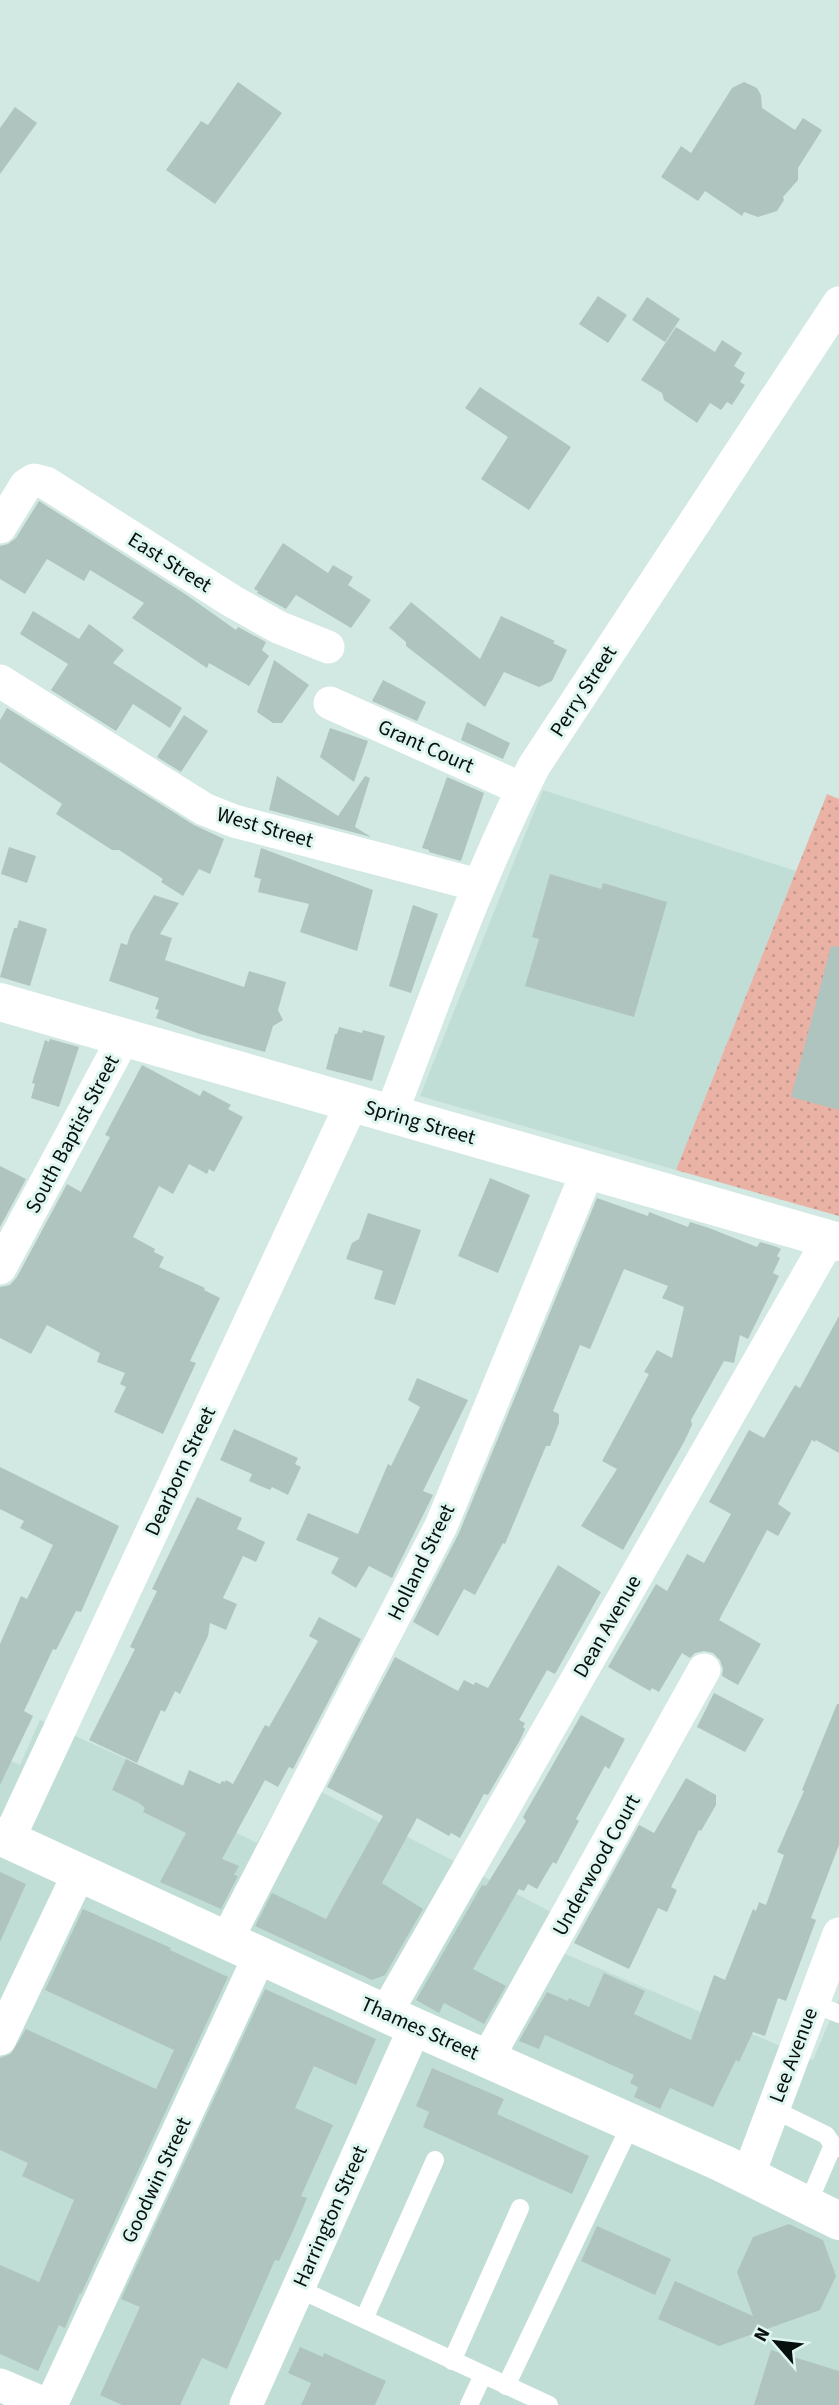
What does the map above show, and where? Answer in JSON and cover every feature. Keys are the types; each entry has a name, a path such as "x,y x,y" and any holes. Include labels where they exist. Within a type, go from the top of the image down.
{"main road":[{"name":"Spring Street","path":"0,1002 834,1240"},
{"name":"Thames Street","path":"4,1838 748,2176 823,2213"}],"street":[{"name":"Perry Street","path":"391,1114 478,885 534,766 839,303"},
{"name":"East Street","path":"0,527 26,485 34,480 46,483 232,601 278,627 328,647"},
{"name":"West Street","path":"0,681 204,809 234,821 478,885"},
{"name":"Grant Court","path":"330,703 522,789"},
{"name":"South Baptist Street","path":"0,1268 124,1037"},
{"name":"Dearborn Street","path":"4,1838 352,1103"},
{"name":"Holland Street","path":"243,1948 441,1526 588,1170"},
{"name":"Dean Avenue","path":"400,2020 834,1240"},
{"name":"Underwood Court","path":"487,2059 704,1670"},
{"path":"0,2039 79,1873"},
{"name":"Lee Avenue","path":"748,2176 773,2109 826,2009 839,1934"},
{"name":"Goodwin Street","path":"49,2405 243,1948"},
{"name":"Harrington Street","path":"246,2405 297,2288 400,2020"},
{"path":"0,2385 49,2405"}],"lane":[{"path":"773,2109 826,2135 836,2146 829,2164 823,2213"},
{"path":"506,2386 631,2124"},
{"path":"364,2319 435,2160"},
{"path":"452,2361 520,2208"},
{"path":"297,2288 549,2405"},
{"path":"476,2403 483,2375"}],"shaded area":[{"path":"543,790 796,871 676,1170 420,1096"},
{"path":"827,794 839,799 839,1216 676,1170"},
{"path":"40,1720 205,1795 197,1813 257,1843 293,1777 551,1912 556,1950 813,2060 839,1999 839,2405 0,2405 0,1756 20,1765"}],"building":[{"path":"238,82 282,113 215,204 166,170 201,121 208,125"},
{"path":"744,82 757,88 761,95 762,108 795,130 803,118 822,130 798,168 798,180 783,197 784,200 777,211 758,217 744,212 742,216 705,191 698,201 661,177 681,146 691,153 732,88"},
{"path":"15,107 37,123 0,174 0,128"},
{"path":"598,296 627,315 608,343 579,324"},
{"path":"647,297 680,319 665,342 632,320"},
{"path":"676,327 715,352 722,340 742,353 734,366 745,373 740,382 745,385 732,405 727,402 721,410 710,403 697,423 664,400 662,393 641,380"},
{"path":"480,387 571,447 529,510 481,479 508,437 465,408"},
{"path":"39,501 185,594 236,630 238,627 266,642 262,650 269,656 249,686 209,663 207,668 132,618 144,603 90,570 84,581 47,559 25,594 0,579 0,546 16,538"},
{"path":"283,543 328,573 333,565 353,577 348,585 371,600 351,628 296,595 286,609 257,593 254,589"},
{"path":"411,602 480,659 501,616 555,641 553,643 567,650 552,681 539,687 504,672 485,707 406,646 406,642 389,628"},
{"path":"33,611 79,639 89,624 124,650 113,663 182,708 170,728 133,704 116,731 51,690 68,664 20,634"},
{"path":"274,660 309,685 282,723 273,723 257,712"},
{"path":"383,680 426,702 417,721 372,701"},
{"path":"7,708 194,825 224,839 210,874 199,869 183,896 161,882 163,879 119,850 112,850 56,814 62,804 0,762 0,720"},
{"path":"184,715 208,731 181,772 157,757"},
{"path":"467,722 510,743 503,759 461,740"},
{"path":"330,728 368,741 354,782 320,757"},
{"path":"277,776 338,816 365,776 370,778 355,827 371,837 269,810"},
{"path":"447,777 484,793 461,861 422,848"},
{"path":"9,847 36,856 27,883 1,874"},
{"path":"261,848 373,890 357,951 300,932 309,904 258,892 261,879 254,877"},
{"path":"550,874 601,889 603,883 667,902 634,1017 525,986 539,939 532,937"},
{"path":"154,895 179,903 160,934 172,938 165,960 244,987 249,971 286,982 278,1010 283,1020 273,1026 265,1052 200,1034 156,1018 159,1010 155,1009 159,998 109,981 121,943 127,945 131,933"},
{"path":"413,905 438,914 411,993 389,986"},
{"path":"19,920 47,929 30,986 0,977 14,928 17,928"},
{"path":"831,946 839,947 839,1110 791,1097"},
{"path":"339,1027 385,1036 372,1081 326,1069"},
{"path":"50,1039 79,1047 59,1107 31,1098 35,1084 32,1083 45,1040 49,1042"},
{"path":"142,1065 200,1096 203,1090 231,1105 228,1109 243,1117 214,1172 209,1169 207,1174 189,1164 173,1194 159,1186 133,1237 164,1257 159,1267 205,1288 204,1290 220,1298 190,1361 196,1363 163,1434 114,1412 126,1387 120,1384 125,1373 97,1362 100,1353 47,1325 31,1354 0,1338 0,1287 10,1285 17,1277 67,1184 81,1192 110,1137 105,1135"},
{"path":"0,1166 26,1179 0,1227"},
{"path":"490,1178 530,1195 498,1273 458,1256"},
{"path":"597,1198 648,1216 649,1212 688,1227 690,1222 757,1247 760,1242 777,1247 781,1249 777,1256 780,1258 773,1273 779,1276 748,1339 740,1335 734,1363 724,1361 691,1420 692,1425 684,1442 623,1550 581,1526 617,1469 602,1461 649,1374 644,1372 657,1350 672,1358 684,1307 662,1298 668,1286 624,1269 590,1349 580,1345 553,1411 559,1414 559,1423 550,1446 546,1446 505,1544 503,1543 475,1595 464,1589 438,1636 413,1622 459,1533"},
{"path":"368,1213 421,1230 395,1305 374,1299 383,1271 346,1259 352,1243 359,1239"},
{"path":"839,1316 839,1453 812,1440 778,1504 791,1513 778,1536 767,1530 719,1620 761,1644 738,1685 722,1676 720,1660 713,1653 704,1651 695,1653 690,1658 682,1653 659,1692 652,1688 650,1691 608,1667 656,1584 667,1591 687,1554 704,1563 731,1514 709,1502 749,1430 764,1438 795,1385 800,1388"},
{"path":"417,1378 468,1400 423,1491 433,1495 392,1578 369,1566 356,1588 331,1573 339,1558 296,1540 308,1513 358,1534 388,1464 391,1466 420,1407 408,1400"},
{"path":"234,1429 298,1458 295,1464 301,1467 288,1495 272,1487 270,1490 249,1481 252,1474 220,1460"},
{"path":"0,1467 119,1526 81,1612 76,1611 56,1650 53,1649 24,1711 33,1716 0,1785 0,1644 21,1596 27,1599 53,1545 20,1528 24,1521 0,1509"},
{"path":"197,1497 242,1518 237,1529 265,1542 256,1562 243,1556 223,1598 237,1604 226,1630 210,1623 208,1636 180,1694 175,1691 165,1712 161,1710 137,1763 89,1740 135,1649 130,1647 157,1591 152,1589"},
{"path":"558,1565 601,1592 555,1674 547,1670 519,1720 525,1723 520,1740 488,1795 484,1794 460,1838 451,1833 449,1836 417,1818 382,1883 423,1909 385,1975 372,1980 255,1926 272,1893 326,1919 383,1816 327,1787 395,1657 458,1691 464,1680 488,1688"},
{"path":"319,1617 361,1639 293,1769 289,1767 278,1787 265,1780 222,1859 239,1866 234,1875 238,1876 221,1909 160,1882 186,1833 143,1812 145,1808 139,1803 112,1790 126,1759 183,1786 189,1770 220,1784 226,1780 233,1784 265,1725 269,1727 318,1641 309,1636"},
{"path":"714,1693 764,1719 745,1752 697,1727"},
{"path":"837,1704 839,1845 811,1918 816,1920 786,2001 778,1998 765,2036 753,2032 713,2107 670,2088 660,2109 634,2097 638,2087 630,2083 634,2075 545,2035 539,2049 519,2041 547,1992 589,2007 604,1973 645,1991 634,2014 691,2040 714,1975 725,1980 753,1909 756,1911 759,1902 766,1905 784,1855 777,1852 804,1791 802,1790"},
{"path":"581,1715 625,1739 609,1769 605,1766 576,1819 579,1821 556,1864 553,1862 537,1889 528,1884 524,1891 519,1889 473,1969 506,1986 484,2024 444,2003 439,2013 416,2000 482,1885 486,1886 526,1821 523,1817"},
{"path":"686,1778 716,1795 716,1805 701,1831 699,1830 671,1887 677,1890 667,1912 658,1908 629,1969 574,1943 639,1825 654,1833"},
{"path":"0,1872 26,1884 0,1942"},
{"path":"83,1909 228,1977 65,2328 59,2325 38,2371 0,2354 0,2265 39,2282 74,2200 22,2176 28,2163 0,2150 0,2058 11,2054 26,2029 156,2089 174,2050 45,1990"},
{"path":"265,1989 376,2039 356,2085 314,2066 295,2108 333,2125 301,2196 307,2198 293,2231 279,2261 275,2260 227,2369 202,2358 180,2405 122,2405 100,2395 140,2307 121,2299"},
{"path":"432,2068 504,2099 497,2114 589,2156 572,2194 423,2127 429,2112 416,2106"},
{"path":"789,2224 823,2240 836,2276 820,2310 719,2346 658,2319 675,2281 753,2316 737,2272 753,2237"},
{"path":"597,2226 671,2259 655,2295 581,2261"},
{"path":"300,2347 323,2357 324,2353 386,2381 375,2405 301,2405 311,2383 288,2373"},
{"path":"771,2350 839,2371 839,2405 754,2405"}]}
